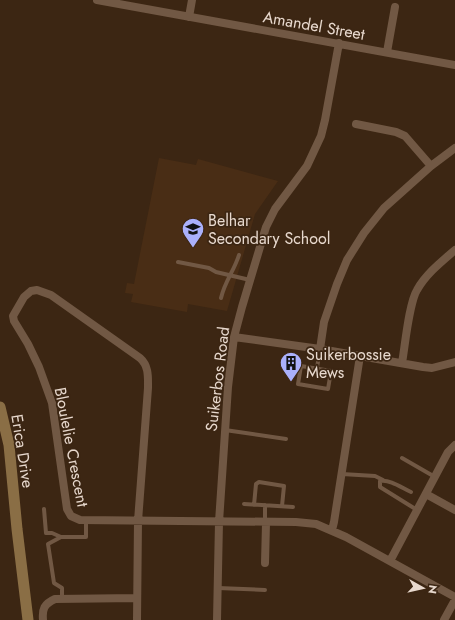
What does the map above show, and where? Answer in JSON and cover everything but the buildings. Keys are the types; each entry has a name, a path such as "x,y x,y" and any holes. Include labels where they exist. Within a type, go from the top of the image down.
{"main road":[{"name":"Erica Drive","path":"0,407 9,445 28,620"}],"street":[{"name":"Amandel Street","path":"97,0 455,64"},
{"path":"189,17 192,0"},
{"path":"387,52 395,7"},
{"name":"Suikerbos Road","path":"217,620 219,522 230,360 234,337 269,219 307,166 321,136 339,44"},
{"path":"356,124 396,132 405,136 431,166"},
{"path":"320,350 324,322 337,284 347,260 364,233 384,208 431,166 455,148"},
{"path":"402,363 411,310 416,291 436,266 454,254"},
{"name":"Bloulelie Crescent","path":"138,521 148,388 147,366 140,358 51,295 37,290 31,291 24,297 13,316 14,321 28,344 39,367 52,403 67,509 71,516 80,520 138,521 219,522 266,522 316,524 332,530 455,597"},
{"path":"234,337 432,368 455,362"},
{"path":"332,530 360,356"},
{"path":"390,561 448,452 455,445"},
{"path":"426,494 455,510"},
{"path":"137,620 138,521"},
{"path":"265,563 266,522"},
{"path":"43,620 42,612 44,606 54,599 137,598"},
{"path":"444,620 455,600"}],"lane":[{"path":"221,298 225,284 239,255"},
{"path":"178,262 209,268 216,272 250,280"},
{"path":"317,368 320,350"},
{"path":"301,366 317,368 331,371 328,389 298,384 301,366"},
{"path":"225,430 286,439"},
{"path":"402,458 435,477"},
{"path":"342,474 375,476 411,492"},
{"path":"384,480 380,480 380,487 418,510"},
{"path":"254,505 256,484 258,482 284,486 282,506"},
{"path":"244,504 294,507"},
{"path":"265,505 266,522"},
{"path":"44,509 46,533 52,533 61,537 86,537 86,520"},
{"path":"61,537 48,544 54,583 62,588 62,599"},
{"path":"218,588 265,590"}],"shaded area":[{"name":"Belhar Secondary School","path":"159,158 196,165 198,159 278,181 255,214 227,311 188,304 187,312 131,302 133,294 125,293 127,283 134,284"}],"place":[{"name":"Belhar Secondary School","path":"193,248"},
{"name":"Suikerbossie Mews","path":"291,382"}]}
